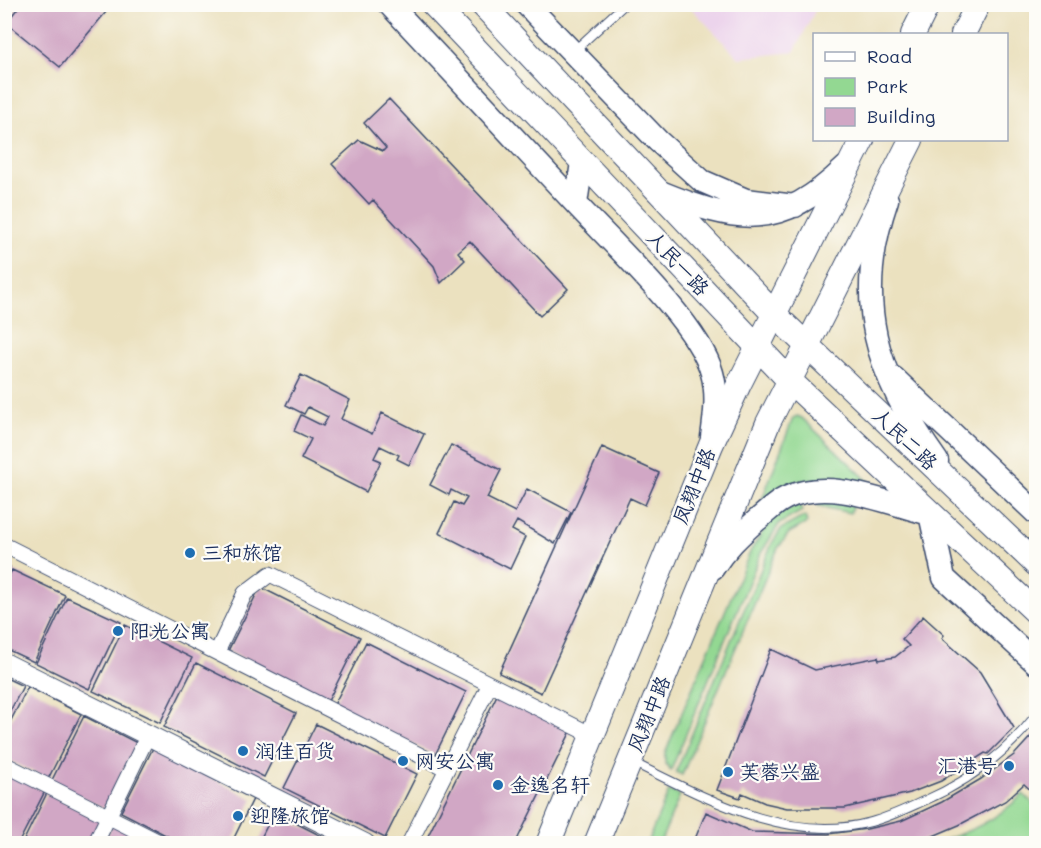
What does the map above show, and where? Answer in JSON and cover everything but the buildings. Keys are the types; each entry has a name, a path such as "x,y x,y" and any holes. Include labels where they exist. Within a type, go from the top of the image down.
{"main road":[{"path":"389,4 680,317 705,354 712,373 716,394 711,445"},
{"name":"人民一路","path":"433,4 789,380 930,514"},
{"name":"人民一路","path":"483,4 774,314"},
{"path":"526,4 658,141 702,181 746,200 795,207"},
{"path":"914,33 928,4"},
{"path":"964,33 978,4"},
{"name":"凤翔中路","path":"548,843 711,445 757,347 862,141"},
{"path":"702,585 789,380 910,141"},
{"path":"576,204 582,162"},
{"path":"658,191 706,211 736,217 795,207 823,189 851,162"},
{"path":"899,164 883,211 871,284 871,317 875,342 884,369 902,406 955,487"},
{"name":"人民二路","path":"774,314 1036,564"},
{"name":"人民二路","path":"884,369 1036,513"},
{"path":"702,585 724,551 785,499 803,492 824,490 850,493 930,514 1036,612"},
{"path":"930,514 944,578 1036,663"},
{"name":"风翔中路","path":"596,843 702,585"}],"street":[{"path":"4,545 447,769"},
{"path":"217,652 245,593 270,574 489,686 592,735"},
{"path":"4,663 365,843"},
{"path":"409,843 489,686"},
{"path":"95,843 148,735"},
{"path":"4,765 162,843"}],"lane":[{"path":"572,52 625,4"},
{"path":"630,762 730,809 797,830 870,823 978,776 1036,715"}],"shaded area":[{"path":"688,5 818,5 794,52 739,58"}],"green space":[{"path":"797,416 802,418 867,480 866,487 814,480 799,481 761,502 793,418"},
{"path":"816,497 853,506 850,513 818,506"},
{"path":"799,503 802,511 779,524 761,553 671,770 665,763 665,753 751,550 771,519"},
{"path":"805,516 807,523 789,533 778,548 682,775 676,772 772,543 781,529"},
{"path":"669,791 680,795 660,843 647,843"},
{"path":"1023,794 1036,806 1036,843 936,843 982,824 1002,812"}],"place":[{"name":"三和旅馆","path":"190,553"},
{"name":"阳光公寓","path":"118,631"},
{"name":"润佳百货","path":"243,751"},
{"name":"网安公寓","path":"403,761"},
{"name":"汇港号","path":"1009,766"},
{"name":"芙蓉兴盛","path":"728,772"},
{"name":"金逸名轩","path":"498,785"},
{"name":"迎隆旅馆","path":"238,816"}]}
